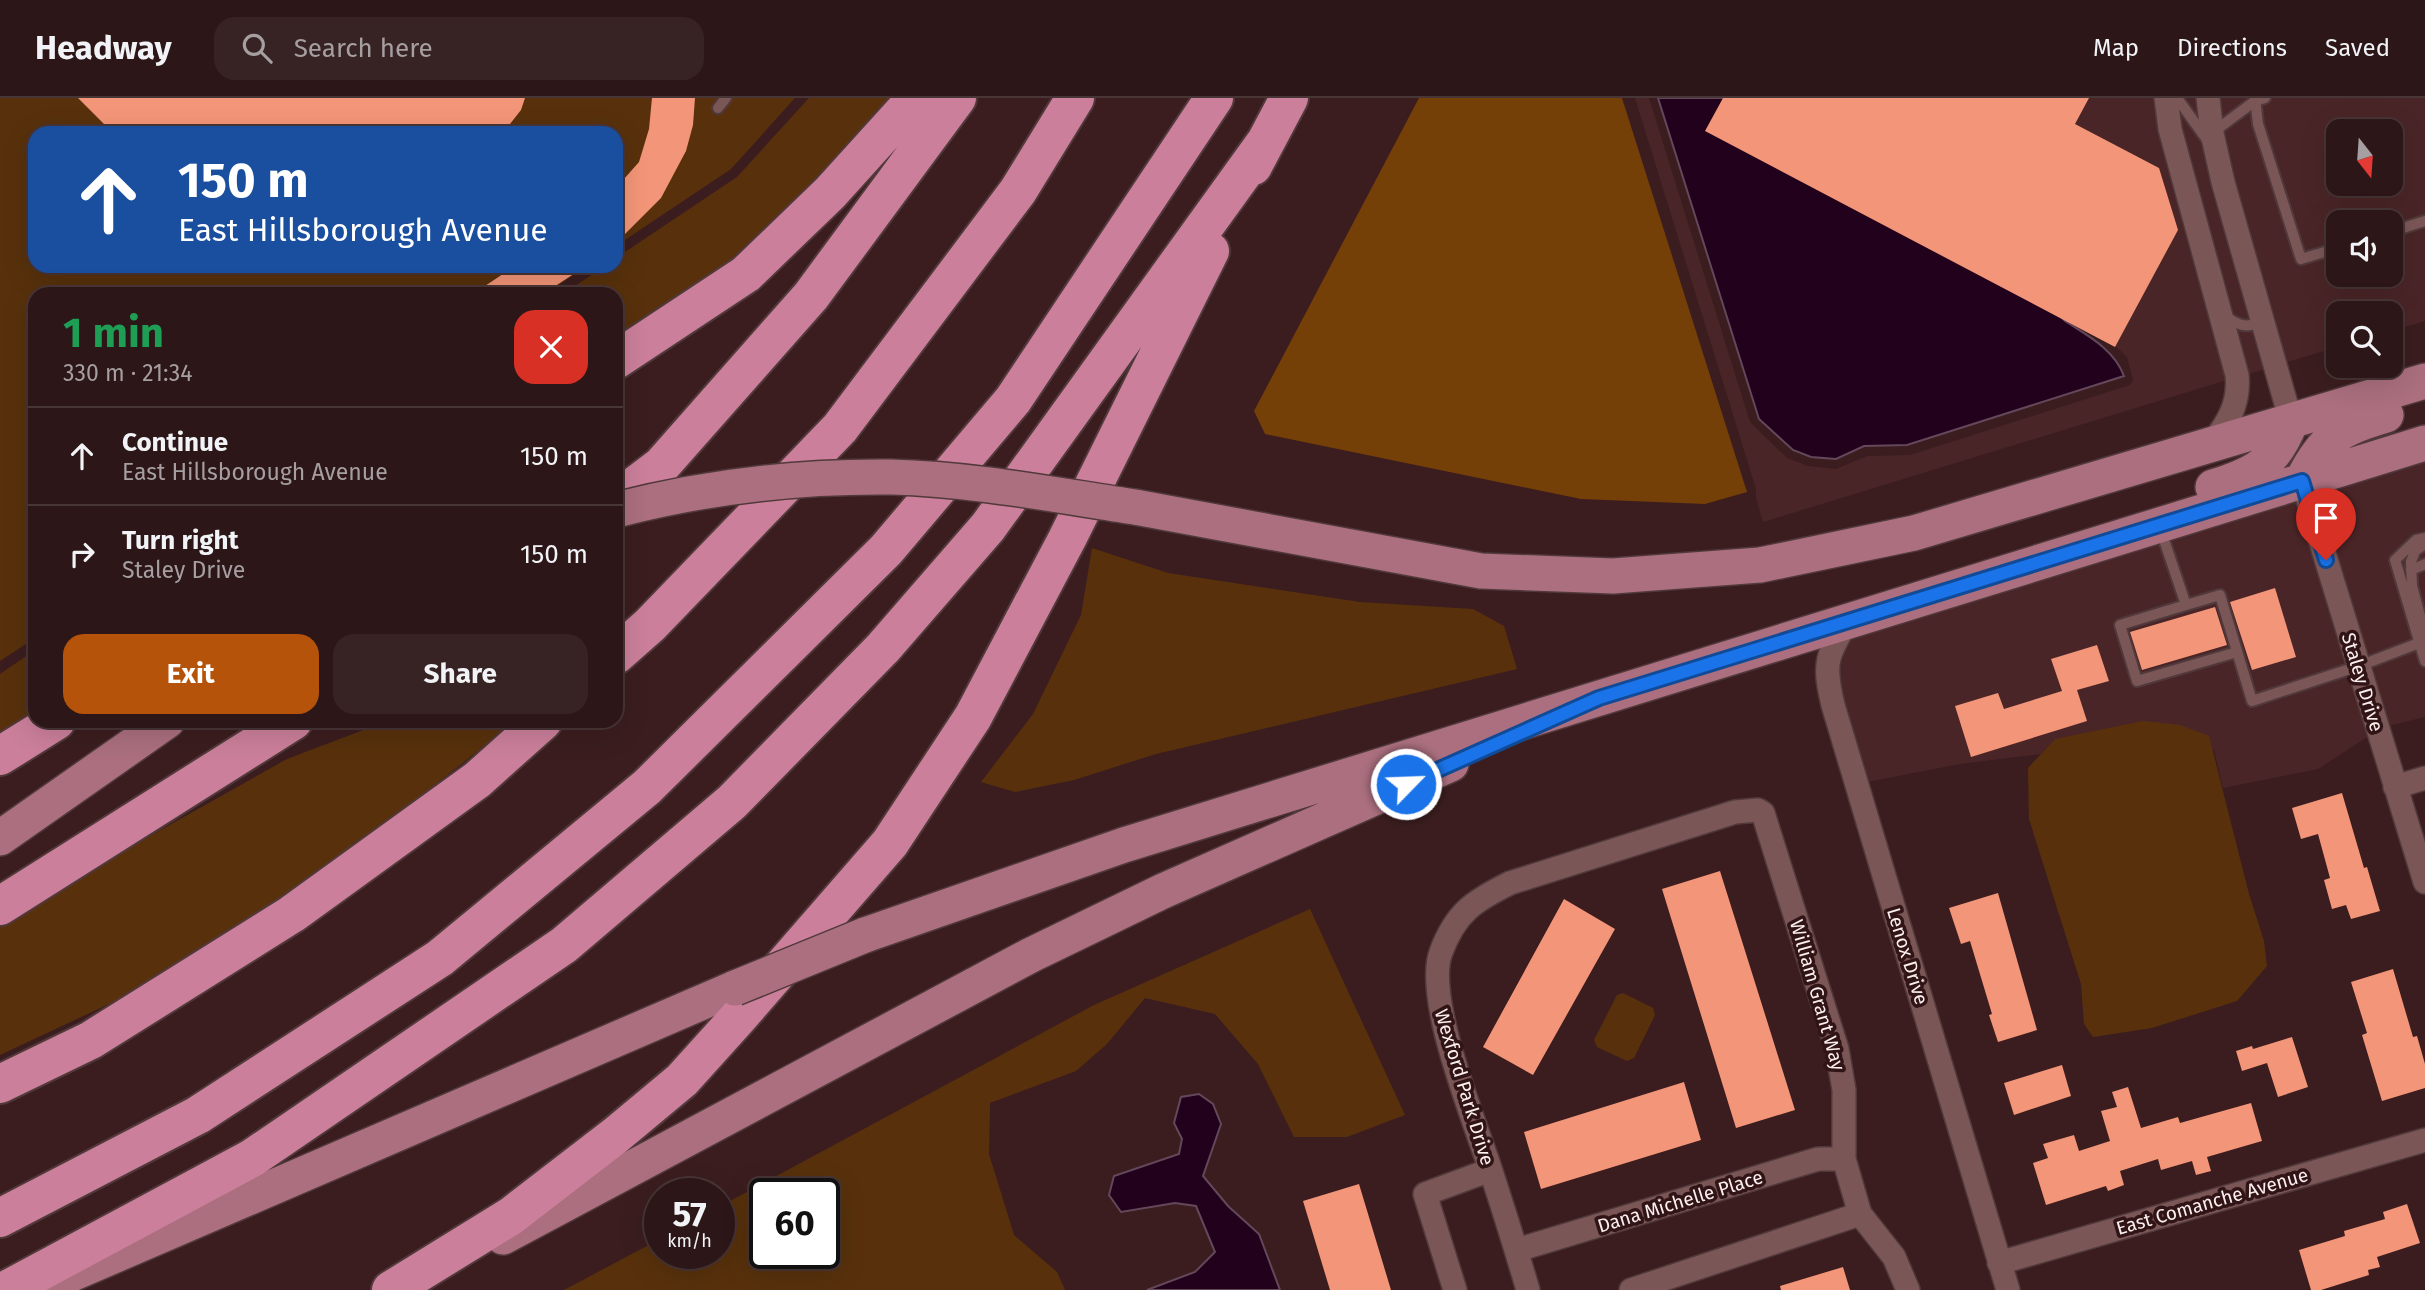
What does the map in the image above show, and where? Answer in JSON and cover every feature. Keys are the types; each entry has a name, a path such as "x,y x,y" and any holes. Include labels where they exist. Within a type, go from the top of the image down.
{"highway":[{"path":"623,355 746,274 830,193 916,98"},
{"path":"623,495 661,466 811,296 957,98"},
{"path":"623,649 650,625 841,428 1018,191 1076,98"},
{"path":"0,1218 198,1115 440,958 647,787 886,550 1013,400 1214,98"},
{"path":"391,1290 510,1216 616,1135 682,1080 890,843 973,717 1073,527 1289,98"},
{"path":"6,1290 252,1158 564,945 732,802 883,648 988,527 1264,144"},
{"path":"0,757 45,728"},
{"path":"0,906 282,728"},
{"path":"0,1084 91,1040 292,914 477,780 535,728"}],"main road":[{"path":"623,508 762,483 891,477 989,484 1135,507 1481,571 1613,576 1760,565 1914,533 2425,381"},
{"path":"2302,481 2318,452 2338,433 2352,425 2425,402"},
{"path":"2050,559 2075,540 2103,526 2155,504 2243,478 2254,472 2276,453 2291,421"},
{"path":"34,1290 735,988 865,935 1124,845 2425,443"},
{"path":"400,1290 1031,955 1163,891 1599,698"},
{"path":"0,812 145,728"},
{"path":"0,838 157,728"}],"street":[{"path":"2166,98 2169,129 2238,386 2232,414 2209,446"},
{"path":"2208,98 2214,142 2291,421"},
{"name":"Staley Drive","path":"2302,481 2425,882"},
{"name":"Lenox Drive","path":"1846,624 1827,660 1828,684 1833,705 2008,1290"},
{"path":"2395,787 2425,778"},
{"name":"Wexford Park Drive","path":"1528,1290 1458,1075 1438,994 1440,954 1456,922 1475,901 1510,883 1735,812 1758,810 1763,813"},
{"name":"William Grant Way","path":"1763,813 1837,1049 1844,1090 1844,1159 1860,1213 1894,1257 1908,1290"},
{"name":"East Comanche Avenue","path":"1999,1263 2425,1140"},
{"name":"Dana Michelle Place","path":"1517,1250 1818,1159 1844,1159"},
{"path":"1455,1290 1425,1194 1490,1170"},
{"path":"1631,1290 1860,1213"}],"lane":[{"path":"718,108 726,98"},
{"path":"2176,98 2214,142 2258,99"},
{"path":"2258,99 2258,124 2301,259 2326,252"},
{"path":"2403,228 2425,222"},
{"path":"2219,308 2228,318 2243,326 2257,324 2263,318"},
{"path":"2159,526 2186,605"},
{"path":"2425,538 2416,540 2395,560 2425,661"},
{"path":"2237,652 2137,681 2120,625 2220,595 2252,701 2419,643 2424,631 2412,586 2411,562 2415,551 2425,544"},
{"path":"2411,570 2425,564"}],"shaded area":[{"path":"0,98 795,98 731,169 623,241 623,126 28,126 28,273 576,273 556,287 28,287 28,643 0,661"},
{"path":"809,98 900,98 739,264 623,340 623,287 574,287 594,273 623,273 623,253 737,177"},
{"path":"1419,98 1622,98 1747,492 1705,504 1581,499 1265,434 1254,411"},
{"path":"1635,98 1649,98 1750,422 1787,458 1808,466 1836,469 1867,456 1910,455 2130,385 2133,380 2127,357 1858,98 2155,98 2159,132 2227,380 1763,522 1756,489"},
{"path":"1658,98 1848,98 2065,321 2091,338 2114,358 2124,376 1907,445 1864,446 1836,459 1811,457 1793,450 1759,419"},
{"path":"2177,98 2197,98 2201,134 2266,369 2248,374 2180,126"},
{"path":"2219,98 2425,98 2425,321 2403,327 2403,301 2326,301 2326,351 2287,362 2234,179"},
{"path":"2425,457 2425,717 2388,726 2316,490"},
{"path":"2295,496 2369,736 2318,769 2223,788 2214,750 2055,739 2041,754 1960,764 1867,782 1839,683 1838,663 1853,634"},
{"path":"1092,548 1168,573 1360,602 1473,609 1504,626 1517,669 1156,754 1074,780 1015,792 981,782 1033,714 1081,615"},
{"path":"28,655 28,718 0,735 0,674"},
{"path":"2143,721 2180,725 2209,736 2249,894 2264,941 2267,966 2237,1001 2152,1028 2093,1037 2084,1024 2081,984 2029,819 2028,768 2055,739"},
{"path":"369,728 507,728 275,911 173,974 0,1055 0,920 287,759"},
{"path":"1310,909 1405,1115 1347,1137 1294,1137 1258,1064 1215,1014 1145,998 1107,1044 1076,1071 990,1103 989,1154 1014,1235 1057,1272 1065,1290 564,1290 644,1248 644,1269 735,1269 735,1198 749,1191 749,1269 840,1269 840,1178 773,1178 1094,1005"},
{"path":"1623,993 1653,1008 1655,1015 1634,1058 1627,1061 1597,1047 1594,1040 1617,995"},
{"path":"1199,1094 1213,1104 1221,1124 1203,1176 1228,1206 1259,1234 1280,1290 1147,1290 1195,1272 1215,1252 1196,1206 1175,1203 1121,1212 1109,1195 1114,1176 1179,1154 1182,1139 1174,1123 1181,1097"}],"building":[{"path":"78,98 525,98 521,110 508,126 106,126"},
{"path":"652,98 695,98 693,125 686,151 661,198 623,236 623,180 639,162 649,129"},
{"path":"1723,98 2089,98 2075,124 2159,168 2178,230 2115,347 1705,131"},
{"path":"504,273 575,273 554,287 484,287"},
{"path":"2275,588 2296,657 2252,670 2230,602"},
{"path":"2215,607 2227,645 2142,670 2130,632"},
{"path":"2097,645 2109,681 2077,690 2087,721 1971,757 1955,706 1998,693 2004,709 2062,691 2051,659"},
{"path":"2342,793 2380,911 2351,919 2346,905 2332,909 2324,880 2330,878 2318,834 2301,839 2292,808"},
{"path":"1720,871 1795,1110 1736,1128 1662,889"},
{"path":"1998,893 2037,1030 1998,1042 1970,941 1961,944 1949,908"},
{"path":"1564,899 1615,929 1533,1075 1483,1047"},
{"path":"2393,969 2413,1037 2417,1036 2425,1064 2425,1088 2382,1101 2362,1035 2367,1033 2351,982"},
{"path":"2292,1037 2308,1087 2278,1097 2267,1063 2242,1071 2236,1051 2252,1046 2253,1049"},
{"path":"2062,1065 2071,1096 2014,1115 2004,1083"},
{"path":"1684,1082 1701,1140 1541,1189 1524,1132"},
{"path":"2128,1087 2141,1128 2178,1117 2180,1123 2251,1103 2262,1141 2207,1157 2211,1171 2196,1175 2192,1161 2161,1170 2158,1159 2120,1171 2124,1185 2108,1191 2106,1186 2046,1205 2033,1163 2048,1158 2043,1144 2074,1135 2079,1151 2110,1141 2101,1111 2117,1107 2112,1092"},
{"path":"1359,1184 1391,1290 1330,1290 1303,1201"},
{"path":"2407,1204 2420,1243 2377,1257 2380,1267 2368,1270 2369,1275 2321,1290 2311,1290 2299,1250 2345,1236 2344,1231 2385,1219 2383,1212"},
{"path":"1843,1267 1850,1290 1781,1290 1780,1286"}],"route":[{"path":"1406,784 1599,698 2302,481 2326,560"}]}
